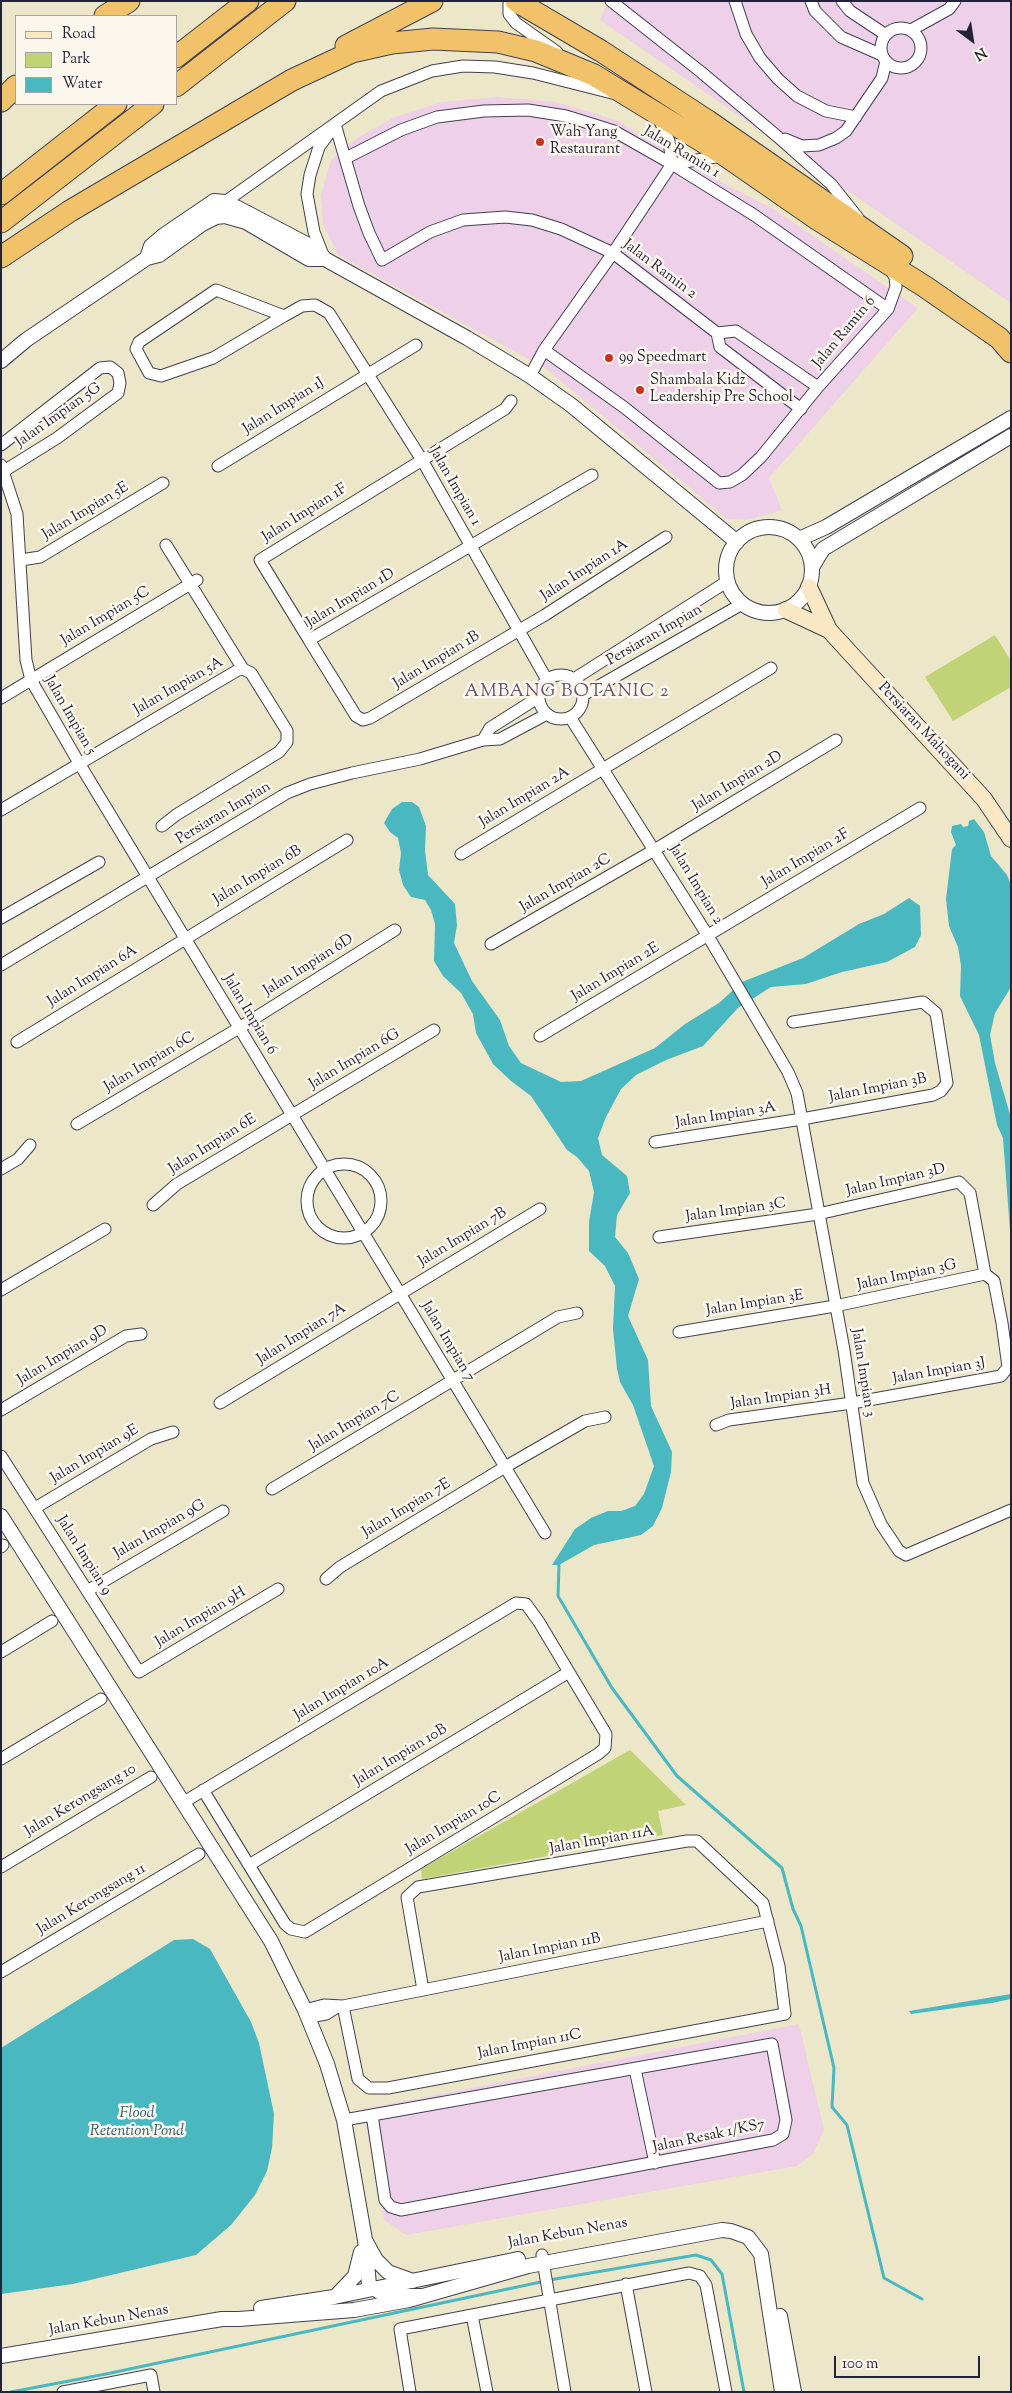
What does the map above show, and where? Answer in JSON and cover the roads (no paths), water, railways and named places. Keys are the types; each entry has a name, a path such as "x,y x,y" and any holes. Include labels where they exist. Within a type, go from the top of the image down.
{"highway":[{"path":"106,15 129,1"},
{"path":"178,84 286,1"},
{"path":"1,257 70,211 292,80 343,47 432,1"},
{"path":"516,1 601,51 708,121 870,233 1011,336"},
{"path":"178,55 242,5"},
{"path":"292,80 352,52 392,43 432,39 498,42 536,52 578,68 726,156 817,219 885,261 999,338 1011,352"},
{"path":"1,101 15,87"},
{"path":"1,194 115,105"},
{"path":"1,222 152,105"}],"main road":[{"path":"809,587 829,630"},
{"path":"786,610 829,630"},
{"name":"Persiaran Mahogani","path":"829,630 984,799 1011,839"}],"street":[{"path":"509,1 510,14 516,23 578,68"},
{"path":"611,1 701,72 831,184 870,233"},
{"path":"736,1 746,34 760,58 778,79 797,96 826,111 856,117"},
{"path":"811,1 815,11 842,36 900,68 909,67 918,59 920,53 920,42 910,30"},
{"path":"842,1 850,11 886,35"},
{"path":"778,137 802,146 820,145 841,135 856,117 882,78 884,58 881,44 886,35 897,28 910,30 949,9 955,1"},
{"path":"202,224 208,215 225,202 381,91 432,71 463,66 495,67 534,74 626,96"},
{"name":"Jalan Ramin 1","path":"346,158 401,130 436,117 484,111 528,110 566,116 614,131 672,164 754,215 888,309"},
{"path":"530,376 544,350 613,253 672,164 669,141 657,115"},
{"path":"335,124 346,158"},
{"path":"325,259 314,232 307,194 318,147 335,124"},
{"path":"672,164 726,156"},
{"name":"Jalan Ramin 2","path":"346,158 359,206 382,260 430,232 463,220 488,217 532,220 561,229 613,253 717,333 720,347 801,410"},
{"path":"147,258 151,246 188,218 214,201 225,202 316,249 325,259 467,338 530,376 572,405 738,542"},
{"path":"1,361 26,340 147,258 164,252 202,224 216,218 235,218 254,226 309,259 325,259"},
{"name":"Jalan Ramin 6","path":"544,350 625,408 719,483 730,482 742,475 761,457 818,387 888,309 896,286 895,277 885,261"},
{"path":"216,290 284,316 214,358 161,376 149,373 136,349 139,342 216,290"},
{"name":"Jalan Impian 1","path":"284,316 302,306 315,305 329,313 422,460 547,680"},
{"path":"717,333 736,331 818,387"},
{"name":"Jalan Impian 1J","path":"218,466 416,345"},
{"name":"Jalan Impian 5G","path":"1,445 100,368 110,367 118,373 120,384 118,393 57,438 3,468"},
{"path":"422,460 505,409 511,401"},
{"path":"799,539 826,527 1011,418"},
{"path":"812,568 808,552 799,539 788,531 761,528 748,534 738,542 728,560 728,581 733,594 742,604 759,612 777,613 786,610 804,596 809,587 812,568 823,549 1011,436"},
{"name":"Jalan Impian 1F","path":"309,640 260,560 422,460"},
{"name":"Jalan Impian 5","path":"3,468 6,485 17,514 26,660 31,680 78,763 148,877"},
{"name":"Jalan Impian 1D","path":"370,718 363,720 356,716 309,640 592,475"},
{"name":"Jalan Impian 5E","path":"21,560 40,557 163,483"},
{"name":"Jalan Impian 1A","path":"520,630 666,537"},
{"path":"166,545 194,582 243,669"},
{"name":"Persiaran Impian","path":"574,679 632,640 728,581"},
{"name":"Jalan Impian 5C","path":"1,698 194,582"},
{"name":"Persiaran Impian","path":"583,695 742,604"},
{"path":"660,624 672,643"},
{"name":"Jalan Impian 1B","path":"370,718 520,630"},
{"path":"632,640 644,659"},
{"name":"Jalan Impian 2A","path":"461,854 771,668"},
{"name":"Jalan Impian 5A","path":"1,810 78,763 243,669 251,673 287,731 287,742 279,752 176,815 162,826"},
{"path":"563,675 574,679 580,686 583,695 581,705 570,717 558,719 547,714 542,709 539,697 547,680 563,675"},
{"name":"Persiaran Impian","path":"483,740 490,728 539,697"},
{"name":"Persiaran Impian","path":"1,965 287,793 310,784 367,769 420,760 483,740 500,738 547,714"},
{"name":"Jalan Impian 2","path":"570,717 656,849 733,976 788,1072"},
{"name":"Jalan Impian 2D","path":"656,849 836,740"},
{"name":"Jalan Impian 2F","path":"708,936 920,808"},
{"name":"Jalan Impian 6B","path":"186,938 347,840"},
{"name":"Jalan Impian 2C","path":"491,944 656,849"},
{"path":"1,918 98,862"},
{"name":"Jalan Impian 6","path":"148,877 325,1169"},
{"name":"Jalan Impian 6D","path":"239,1028 395,930"},
{"name":"Jalan Impian 2E","path":"540,1036 708,936"},
{"name":"Jalan Impian 6A","path":"17,1042 186,938"},
{"name":"Jalan Impian 3B","path":"793,1022 923,1002 936,1013 947,1083 941,1091 933,1095 802,1119"},
{"name":"Jalan Impian 6C","path":"77,1124 239,1028"},
{"name":"Jalan Impian 6G","path":"291,1115 434,1030"},
{"name":"Jalan Impian 3","path":"788,1072 797,1093 802,1119 844,1350 863,1483 881,1524 903,1555 917,1552 1011,1510"},
{"name":"Jalan Impian 6E","path":"153,1205 177,1184 291,1115"},
{"name":"Jalan Impian 3A","path":"655,1142 802,1119"},
{"path":"1,1169 18,1159 30,1145"},
{"path":"337,1164 350,1164 362,1168 372,1175 379,1186 382,1198 380,1211 375,1222 364,1232 343,1238 331,1236 321,1230 313,1221 308,1210 307,1198 316,1176 325,1169 337,1164"},
{"name":"Jalan Impian 7","path":"325,1169 545,1532"},
{"name":"Jalan Impian 3D","path":"818,1214 959,1182 970,1193 985,1274"},
{"name":"Jalan Impian 7B","path":"400,1292 540,1209"},
{"name":"Jalan Impian 3C","path":"659,1237 818,1214"},
{"path":"1,1290 105,1229"},
{"name":"Jalan Impian 3G","path":"835,1306 985,1274"},
{"name":"Jalan Impian 3J","path":"852,1403 1001,1376 1008,1367 1002,1323 994,1281 985,1274"},
{"name":"Jalan Impian 7A","path":"220,1403 400,1292"},
{"name":"Jalan Impian 3E","path":"679,1332 835,1306"},
{"name":"Jalan Impian 7C","path":"272,1489 558,1317 577,1313"},
{"name":"Jalan Impian 9D","path":"1,1410 126,1336 141,1334"},
{"name":"Jalan Impian 3H","path":"716,1425 729,1420 852,1403"},
{"name":"Jalan Impian 7E","path":"326,1580 340,1568 505,1467 585,1421 604,1417"},
{"name":"Jalan Impian 9E","path":"35,1508 151,1439 173,1432"},
{"name":"Jalan Impian 9","path":"1,1456 139,1672"},
{"name":"Jalan Impian 9G","path":"87,1591 223,1511"},
{"path":"1,1516 271,1941 307,2013 344,2120 365,2240 368,2283 386,2296 423,2296"},
{"name":"Jalan Impian 9H","path":"139,1672 278,1589"},
{"name":"Jalan Impian 10A","path":"184,1802 516,1603 526,1604 569,1672"},
{"path":"1,1652 52,1621"},
{"name":"Jalan Impian 10C","path":"249,1865 290,1930 305,1932 605,1748 606,1734 569,1672"},
{"name":"Jalan Impian 10B","path":"249,1865 569,1672"},
{"path":"1,1759 101,1699"},
{"name":"Jalan Kerongsang 10","path":"1,1867 151,1777"},
{"path":"203,1790 249,1865"},
{"name":"Jalan Impian 11A","path":"423,1990 407,1898 418,1887 687,1841 697,1841 763,1903 780,1966 785,2014"},
{"name":"Jalan Kerongsang 11","path":"1,1972 199,1854"},
{"name":"Jalan Impian 11B","path":"307,2013 324,2005 340,2006 768,1922"},
{"name":"Jalan Impian 11C","path":"340,2006 358,2079 369,2088 388,2088 612,2045 763,2020 785,2014"},
{"name":"Jalan Resak 1/KS7","path":"344,2120 372,2115 635,2069 772,2044 786,2120 783,2134 773,2140 655,2164 401,2210 391,2207 386,2200 372,2115"},
{"path":"635,2069 655,2164"},
{"name":"Jalan Kebun Nenas","path":"1,2356 222,2318 239,2312 334,2297 726,2224 737,2224 747,2227 761,2238 766,2248 782,2350 782,2392"},
{"name":"Jalan Kebun Nenas","path":"222,2318 239,2319 354,2310 423,2296 528,2266 542,2259 559,2260 722,2230 740,2233 754,2242 764,2263 782,2350 794,2392"},
{"path":"365,2240 381,2266 388,2272 412,2281"},
{"path":"334,2297 355,2276 365,2240"},
{"path":"542,2259 565,2392"},
{"path":"546,2282 548,2271 559,2260"},
{"path":"528,2266 539,2272 546,2282"},
{"path":"410,2392 400,2329 689,2273 700,2276 706,2285 726,2392"},
{"path":"626,2284 646,2392"},
{"path":"318,2312 356,2302 374,2289"},
{"path":"472,2315 487,2392"},
{"path":"63,2392 151,2375 154,2392"}],"water":[{"path":"402,802 412,802 419,807 426,826 425,851 428,875 455,904 457,925 454,943 472,981 500,1020 509,1046 521,1063 561,1082 581,1081 655,1048 685,1024 719,1003 742,982 803,958 859,924 884,914 909,898 920,906 921,935 915,947 887,962 842,972 806,984 771,987 738,1008 703,1046 666,1060 636,1075 621,1089 606,1117 598,1138 602,1155 627,1176 630,1193 617,1215 615,1237 628,1253 639,1279 628,1316 648,1360 651,1406 672,1452 671,1472 662,1508 653,1526 641,1535 594,1545 559,1565 552,1565 575,1529 591,1518 608,1511 621,1511 635,1506 644,1494 654,1466 633,1405 620,1382 617,1369 613,1329 615,1286 605,1266 589,1251 589,1222 594,1192 589,1171 577,1157 567,1150 531,1096 493,1064 476,1033 473,1014 461,993 443,976 434,961 435,924 431,910 425,900 411,897 403,885 399,870 401,853 398,838 390,832 384,823 392,809"},
{"path":"974,819 984,832 991,856 1007,875 1011,885 1011,987 995,1013 990,1035 995,1063 1011,1118 1011,1244 1003,1138 997,1125 979,1035 960,996 961,966 958,947 949,926 946,899 952,849 956,845 951,832 952,826 961,824 963,827 968,826 969,821"},
{"name":"Flood Retention Pond","path":"193,1939 210,1949 251,2022 259,2043 274,2114 272,2148 267,2171 255,2195 231,2225 196,2255 73,2284 1,2294 1,2048 174,1940"},
{"path":"1011,1994 1011,1999 992,2003 911,2014 909,2011"}],"waterway":[{"path":"559,1565 558,1596 612,1688 677,1776 782,1868 793,1909 801,1926 834,2068 832,2107 847,2125 884,2278 922,2299"},
{"path":"11,2392 106,2374 555,2279 696,2255 711,2260 722,2274 744,2392"}],"place":[{"name":"Wah Yang Restaurant","path":"540,142"},
{"name":"99 Speedmart","path":"609,358"},
{"name":"Shambala Kidz Leadership Pre School","path":"640,390"}],"district":[{"name":"AMBANG BOTANIC 2","path":"567,693"}]}
